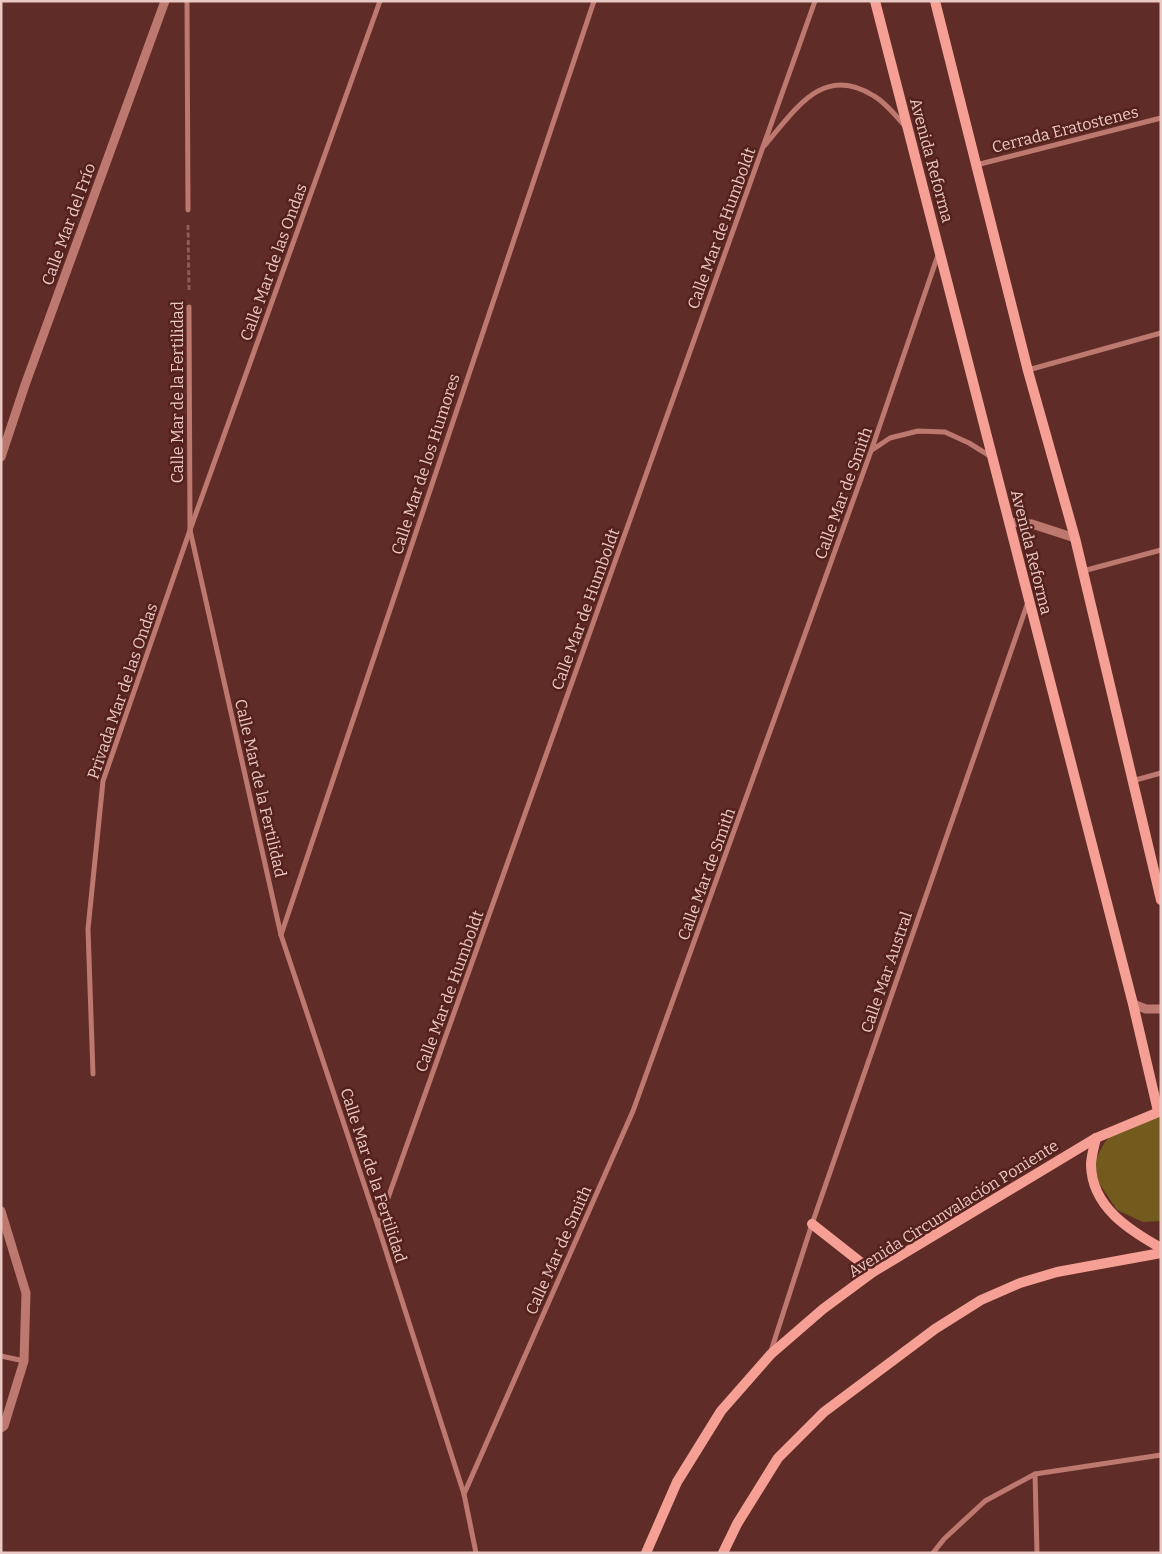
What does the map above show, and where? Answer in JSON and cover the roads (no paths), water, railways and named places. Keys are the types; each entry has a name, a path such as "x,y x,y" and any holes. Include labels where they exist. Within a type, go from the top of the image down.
{"main road":[{"name":"Avenida Reforma","path":"875,1 1160,1111"},
{"path":"935,1 1028,371 1075,538 1161,900"},
{"name":"Avenida Circunvalación Poniente","path":"646,1553 677,1482 721,1411 771,1354 823,1309 873,1272 1096,1138 1160,1111"},
{"path":"1096,1138 1091,1165 1096,1187 1106,1208 1139,1236 1161,1248"},
{"path":"812,1224 873,1272"},
{"path":"723,1553 737,1524 778,1458 824,1412 935,1329 981,1300 1020,1284 1057,1272 1161,1253"}],"street":[{"name":"Calle Mar del Frío","path":"1,457 165,1"},
{"path":"187,1 188,210"},
{"name":"Calle Mar de las Ondas","path":"190,530 380,1"},
{"name":"Calle Mar de los Humores","path":"281,935 594,1"},
{"name":"Calle Mar de Humboldt","path":"378,1226 815,1"},
{"path":"763,147 800,104 817,91 834,84 856,87 875,97 908,128"},
{"name":"Cerrada Eratostenes","path":"976,165 1161,118"},
{"name":"Calle Mar de Smith","path":"464,1494 634,1111 872,451 940,250"},
{"name":"Calle Mar de la Fertilidad","path":"189,307 190,530 281,935 378,1226 464,1494 476,1553"},
{"path":"1028,371 1161,333"},
{"path":"872,451 890,438 918,431 945,432 993,457"},
{"path":"1009,522 1032,524 1075,538"},
{"name":"Privada Mar de las Ondas","path":"93,1074 88,929 103,781 190,530"},
{"path":"1083,571 1161,550"},
{"name":"Calle Mar Austral","path":"771,1354 812,1224 1029,599"},
{"path":"1132,781 1161,773"},
{"path":"1133,1004 1146,1009 1161,1009"},
{"path":"1,1211 26,1293 24,1361 4,1426 1,1428"},
{"path":"1,1356 24,1361"},
{"path":"933,1553 944,1539 985,1501 1035,1474 1161,1455"},
{"path":"1035,1474 1037,1553"}]}
